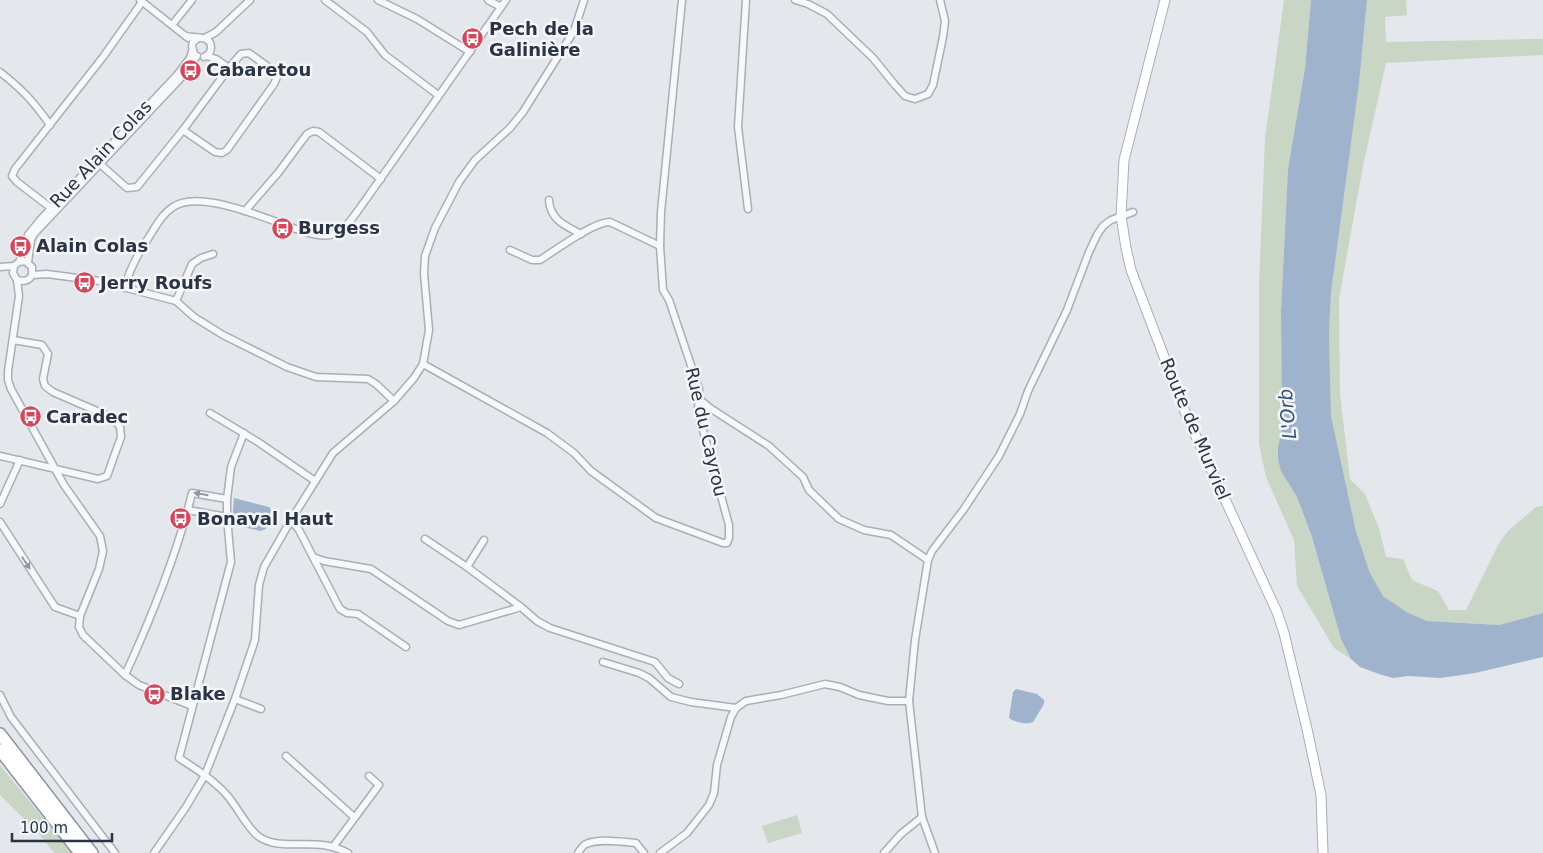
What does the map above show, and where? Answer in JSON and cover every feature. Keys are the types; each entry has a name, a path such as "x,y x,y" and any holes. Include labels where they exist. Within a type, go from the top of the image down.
{"highway":[{"path":"1,742 13,767 80,853"},
{"path":"1,742 92,853"}],"main road":[{"name":"Route de Murviel","path":"1165,0 1124,160 1121,216 1126,248 1131,270 1186,416 1277,612 1298,691 1321,795 1323,853"}],"street":[{"path":"172,25 192,0"},
{"path":"197,46 216,32 250,0"},
{"path":"378,0 417,18 470,52"},
{"path":"488,0 501,8"},
{"path":"124,288 135,258 162,217 174,206 191,201 208,201 310,234 325,236 338,233 346,226 381,179 506,0"},
{"path":"154,853 206,775 255,640 259,585 264,566 333,454 394,401 414,378 423,364 429,330 424,274 425,256 435,228 459,182 475,160 510,128 524,112 574,31 584,0"},
{"name":"Rue du Cayrou","path":"423,364 547,433 574,454 590,471 656,518 722,543 727,543 730,538 729,525 698,412 698,390 669,300 663,290 660,246 664,177 682,0"},
{"path":"746,0 738,127 748,209"},
{"path":"795,0 808,4 827,14 873,58 905,96 914,99 928,94 933,85 943,37 944,22 940,0"},
{"path":"51,208 17,182 12,176 15,169 103,57 141,1 197,46 209,50 229,68"},
{"path":"328,1 367,32 386,55 438,95"},
{"path":"209,50 216,32"},
{"path":"197,46 209,50"},
{"name":"Rue Alain Colas","path":"30,264 30,240 34,234 180,79 197,46"},
{"name":"Rue Alain Colas","path":"15,267 24,251 28,235 51,208 177,75 197,46"},
{"path":"99,163 127,188 137,187 241,54 249,53 274,72 277,77 227,150 222,153 215,152 183,130"},
{"path":"0,72 19,86 50,125"},
{"path":"244,212 278,173 307,134 313,131 319,132 381,179"},
{"path":"549,200 549,206 560,223 582,234"},
{"path":"935,853 922,817 909,701 915,640 928,560 932,550 964,510 999,456 1067,310 1097,236 1103,226 1111,220 1133,212"},
{"path":"510,250 532,260 540,260 600,223 610,222 660,246"},
{"path":"176,301 192,264 201,258 213,254"},
{"path":"0,267 15,267 22,261 47,274"},
{"path":"30,264 32,275"},
{"path":"15,267 20,296"},
{"path":"192,706 139,684 125,674 83,635 79,627 80,616 99,569 102,551 100,536 64,485 11,389 8,380 20,296 26,281 32,275 47,274 100,282 176,301 194,317 222,335 287,367 316,377 368,379 394,401"},
{"path":"17,280 26,281"},
{"path":"0,456 98,479 107,476 121,437 120,427 114,418 53,392 45,386 43,380 48,354 42,345 14,340"},
{"path":"698,398 768,446 803,477 809,490 839,519 864,530 891,536 928,560"},
{"path":"210,413 244,433 315,481"},
{"path":"244,433 231,467 227,517 231,562 179,758 206,775 226,794 258,837 268,841 288,844 322,844 348,853"},
{"path":"0,504 20,460"},
{"path":"125,674 170,566 192,493 228,499"},
{"path":"188,510 227,517"},
{"path":"291,520 299,530 340,609 347,613 358,614 406,647"},
{"path":"0,522 55,607 80,616"},
{"path":"425,539 522,607 537,621 550,628 655,662 668,678 679,684"},
{"path":"467,568 484,540"},
{"path":"313,557 378,572 448,621 459,625 522,607"},
{"path":"603,662 649,678 671,696 691,702 736,708"},
{"path":"660,853 687,833 709,806 714,793 717,766 731,717 736,708 746,701 825,684 840,687 859,695 888,701 909,701"},
{"path":"0,695 11,717 115,853"},
{"path":"235,699 261,709"},
{"path":"286,756 354,817"},
{"path":"333,847 378,785 369,776"},
{"path":"884,853 901,834 922,817"},
{"path":"578,853 585,844 602,841 621,841 636,843 644,853"}],"green space":[{"path":"1284,0 1311,0 1305,68 1288,169 1281,311 1282,431 1278,446 1282,471 1297,497 1312,537 1341,639 1351,659 1334,648 1297,586 1294,540 1266,477 1259,444 1259,286 1265,138"},
{"path":"1367,0 1406,0 1407,15 1385,17 1386,42 1543,39 1543,55 1386,63 1363,166 1339,299 1340,394 1350,479 1365,494 1380,531 1386,557 1403,559 1412,580 1438,591 1449,610 1466,610 1499,543 1507,532 1536,507 1543,506 1543,613 1499,625 1427,621 1407,613 1383,596 1370,573 1356,531 1331,416 1329,334 1331,293 1359,84"},
{"path":"0,765 72,853 54,853 40,835 0,795"},
{"path":"797,815 802,833 768,843 762,826"}],"water":[{"name":"L'Orb","path":"1311,0 1367,0 1359,84 1331,293 1329,334 1331,416 1356,531 1370,573 1383,596 1408,613 1427,621 1499,625 1543,613 1543,657 1475,673 1440,678 1408,676 1393,678 1360,667 1351,659 1341,639 1312,537 1297,497 1281,471 1278,459 1278,446 1282,431 1281,311 1288,169 1305,68"},
{"path":"234,498 269,507 271,510 266,529 260,531 234,525"},
{"path":"1016,689 1037,694 1044,700 1044,704 1033,722 1021,723 1009,718 1013,692"}],"place":[{"name":"Pech de la Galinière","path":"473,39"},
{"name":"Cabaretou","path":"190,70"},
{"name":"Burgess","path":"282,228"},
{"name":"Alain Colas","path":"20,246"},
{"name":"Jerry Roufs","path":"84,283"},
{"name":"Caradec","path":"30,417"},
{"name":"Bonaval Haut","path":"181,519"},
{"name":"Blake","path":"154,694"}]}
